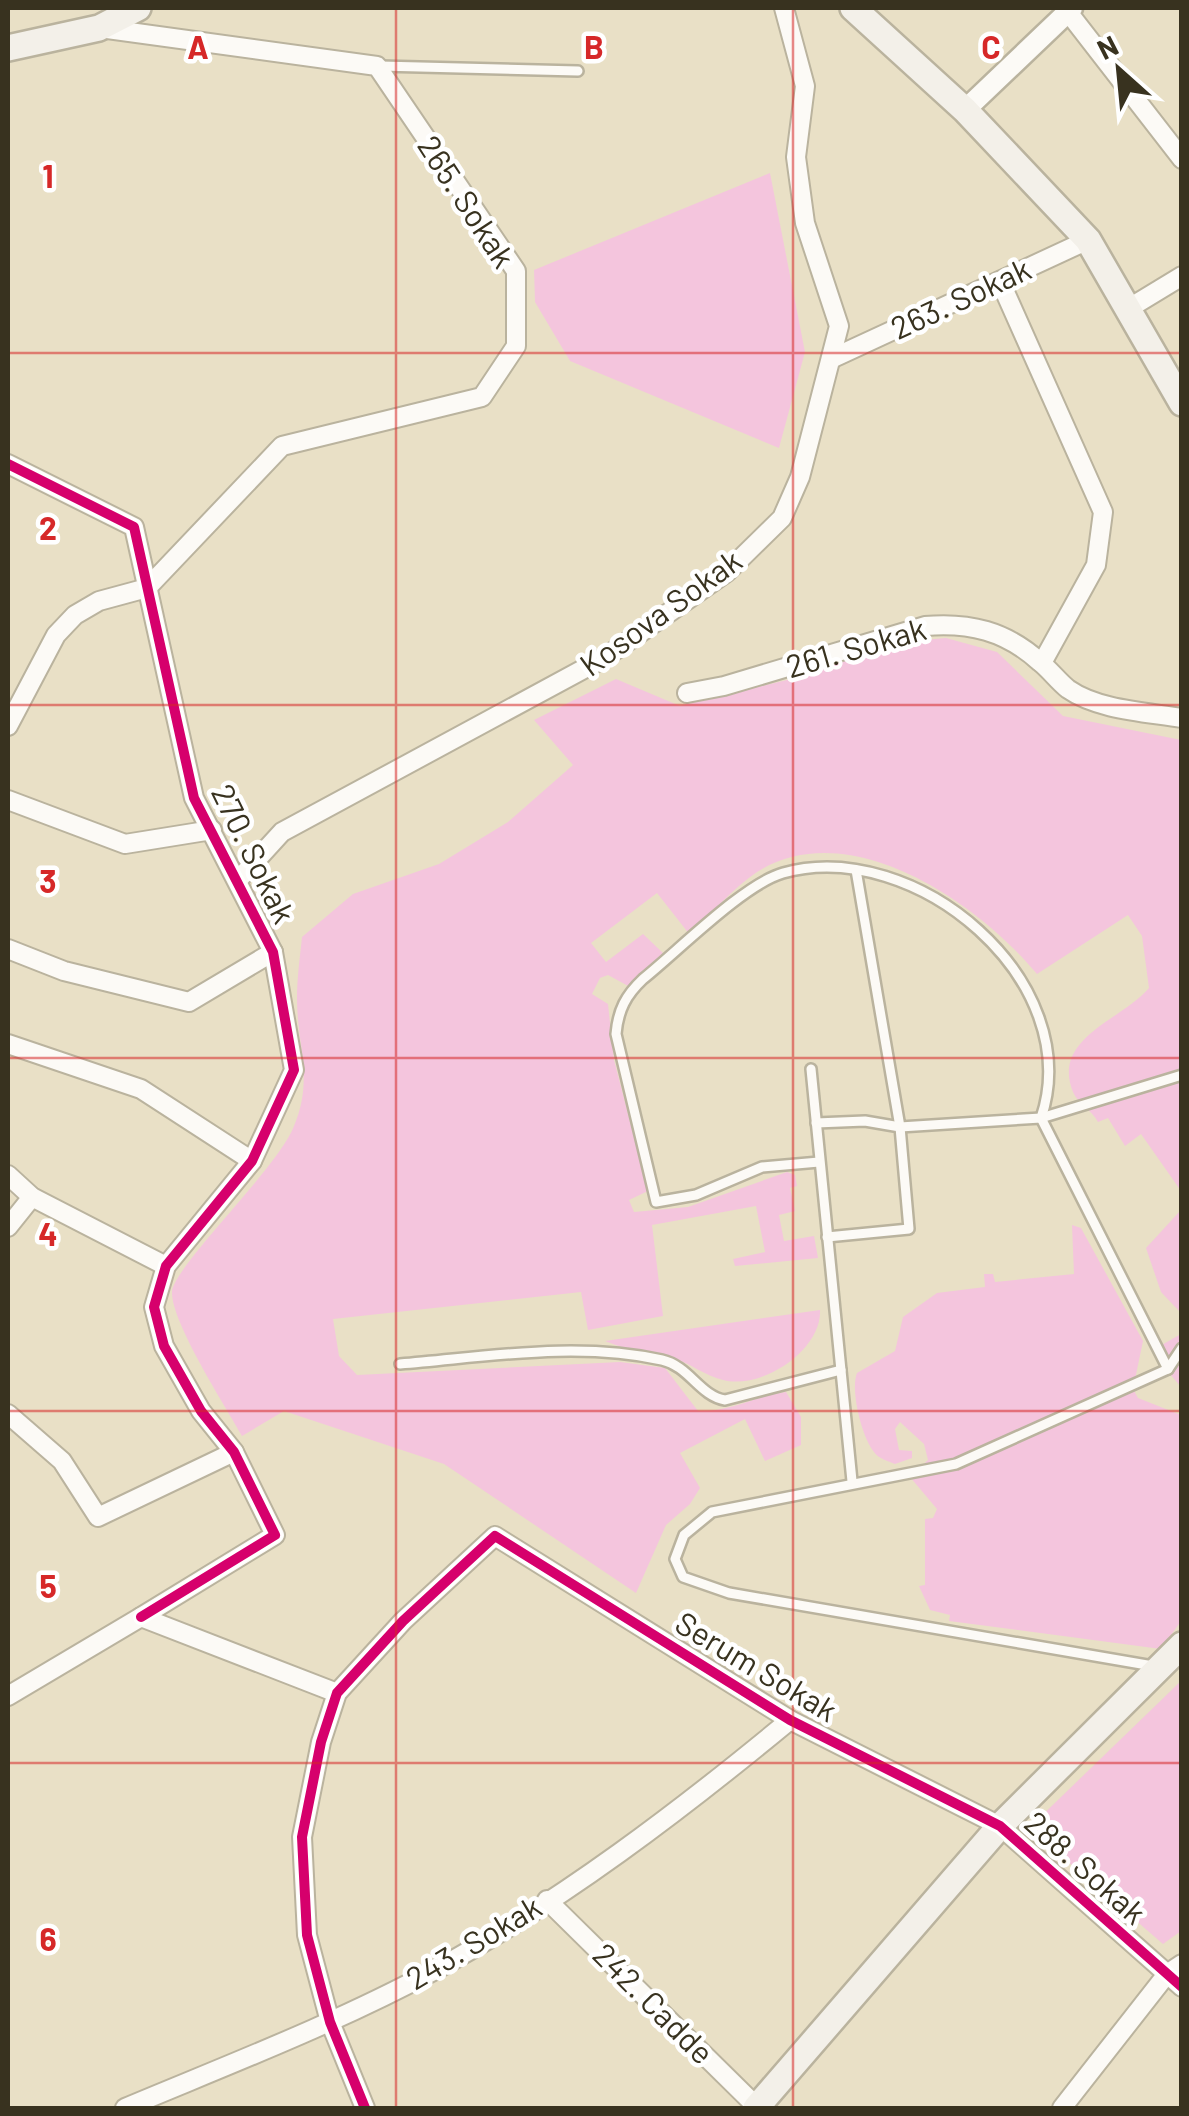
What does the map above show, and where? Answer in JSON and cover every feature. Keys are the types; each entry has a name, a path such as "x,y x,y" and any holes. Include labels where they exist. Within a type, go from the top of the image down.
{"main road":[{"path":"8,48 99,28 138,8"},
{"path":"853,8 965,110 1088,240 1182,403"},
{"path":"757,2108 1000,1826 1182,1645"}],"street":[{"name":"Kosova Sokak","path":"239,879 282,832 572,677 728,572 782,518 800,477 811,423 834,358 838,326 805,223 796,157 805,86 784,8"},
{"path":"965,110 1070,10 1182,159"},
{"path":"99,28 377,66"},
{"name":"265. Sokak","path":"147,588 282,446 482,398 516,346 516,271 377,66"},
{"name":"263. Sokak","path":"834,358 1088,240"},
{"path":"1126,310 1182,276"},
{"path":"1000,280 1103,512 1103,538 1096,565 1042,663"},
{"name":"270. Sokak","path":"8,464 134,527 194,798 239,879 273,952 294,1070 252,1162 166,1266 154,1307 164,1346 201,1411 234,1452 276,1534 141,1617"},
{"path":"8,726 56,635 75,615 99,601 147,588"},
{"name":"261. Sokak","path":"687,693 937,625 978,627 1002,635 1086,698 1182,718"},
{"path":"8,800 124,844 212,830"},
{"path":"8,949 64,971 190,1002 273,952"},
{"path":"8,1044 141,1089 252,1162"},
{"path":"8,1174 32,1197 166,1266"},
{"path":"8,1227 32,1197"},
{"path":"8,1414 62,1461 98,1517 234,1452"},
{"name":"Serum Sokak","path":"338,1693 403,1620 495,1536 790,1720 1000,1826"},
{"path":"8,1696 141,1617 338,1693 321,1742 302,1836 307,1936 330,2022 365,2108"},
{"name":"243. Sokak","path":"125,2108 330,2022 438,1968 678,1812 790,1720"},
{"name":"288. Sokak","path":"1000,1826 1174,1969 1182,1988"},
{"name":"242. Cadde","path":"547,1900 757,2108"},
{"path":"1062,2108 1174,1969"}],"lane":[{"path":"377,66 578,71"},
{"path":"819,1162 762,1167 696,1195 656,1202 616,1034 617,1019 630,992 643,979 756,884 800,870 856,870 888,877 947,904 992,940 1009,961 1043,1042 1050,1091 1042,1118 1168,1370"},
{"path":"827,1237 909,1229 900,1127 856,870"},
{"path":"811,1069 852,1481"},
{"path":"816,1123 866,1121 900,1127 1042,1118 1181,1075"},
{"path":"1161,1668 1054,1646 729,1594 683,1577 678,1569 678,1546 684,1534 712,1512 852,1481 956,1464 1168,1370 1182,1348"},
{"path":"400,1364 588,1350 671,1362 689,1372 714,1398 725,1400 840,1370"}],"shaded area":[{"path":"770,173 805,352 779,448 570,361 535,302 534,270"},
{"path":"946,638 997,652 1063,716 1181,740 1181,1191 1141,1134 1125,1146 1108,1118 1098,1122 1075,1096 1069,1073 1080,1044 1149,988 1142,936 1128,915 1037,974 982,920 910,875 871,860 832,853 793,857 757,872 690,935 657,893 591,943 606,962 643,934 663,953 630,987 608,975 600,978 592,994 608,1004 614,1060 648,1191 629,1200 634,1212 688,1207 787,1172 795,1175 797,1186 790,1188 795,1211 779,1215 784,1241 814,1236 818,1258 735,1266 733,1259 765,1252 756,1206 652,1225 663,1316 588,1330 581,1292 333,1319 339,1356 357,1375 620,1362 665,1368 698,1411 786,1392 801,1417 801,1445 765,1461 745,1419 680,1453 700,1488 690,1504 666,1525 636,1593 444,1464 284,1411 242,1436 189,1343 172,1292 189,1261 268,1166 294,1126 304,1077 297,998 302,937 353,894 439,864 508,822 573,765 534,720 616,679 680,706 787,680 877,644"},
{"path":"1181,1210 1181,1313 1161,1292 1146,1248"},
{"path":"1072,1225 1081,1228 1143,1341 1133,1389 1138,1398 1181,1415 1181,1621 1161,1649 949,1621 950,1615 930,1610 919,1586 925,1585 925,1519 933,1518 937,1509 910,1477 928,1460 924,1444 900,1422 895,1429 899,1450 912,1451 912,1458 895,1464 884,1460 870,1445 858,1414 857,1373 895,1351 903,1317 937,1293 985,1287 984,1274 993,1274 995,1282 1074,1274"},
{"path":"820,1310 811,1339 787,1364 755,1379 738,1382 716,1378 673,1358 605,1341"},
{"path":"1181,1334 1181,1387 1164,1367 1160,1346"},
{"path":"1181,1681 1181,1931 1163,1944 1029,1828"}],"cycle path":[{"path":"8,464 134,527 194,798 273,952 294,1070 252,1161 166,1266 154,1307 164,1346 201,1411 234,1452 275,1535 141,1617"},
{"path":"365,2108 330,2022 307,1935 302,1837 321,1742 337,1693 403,1621 495,1536 790,1720 1000,1826 1182,1987"}]}
